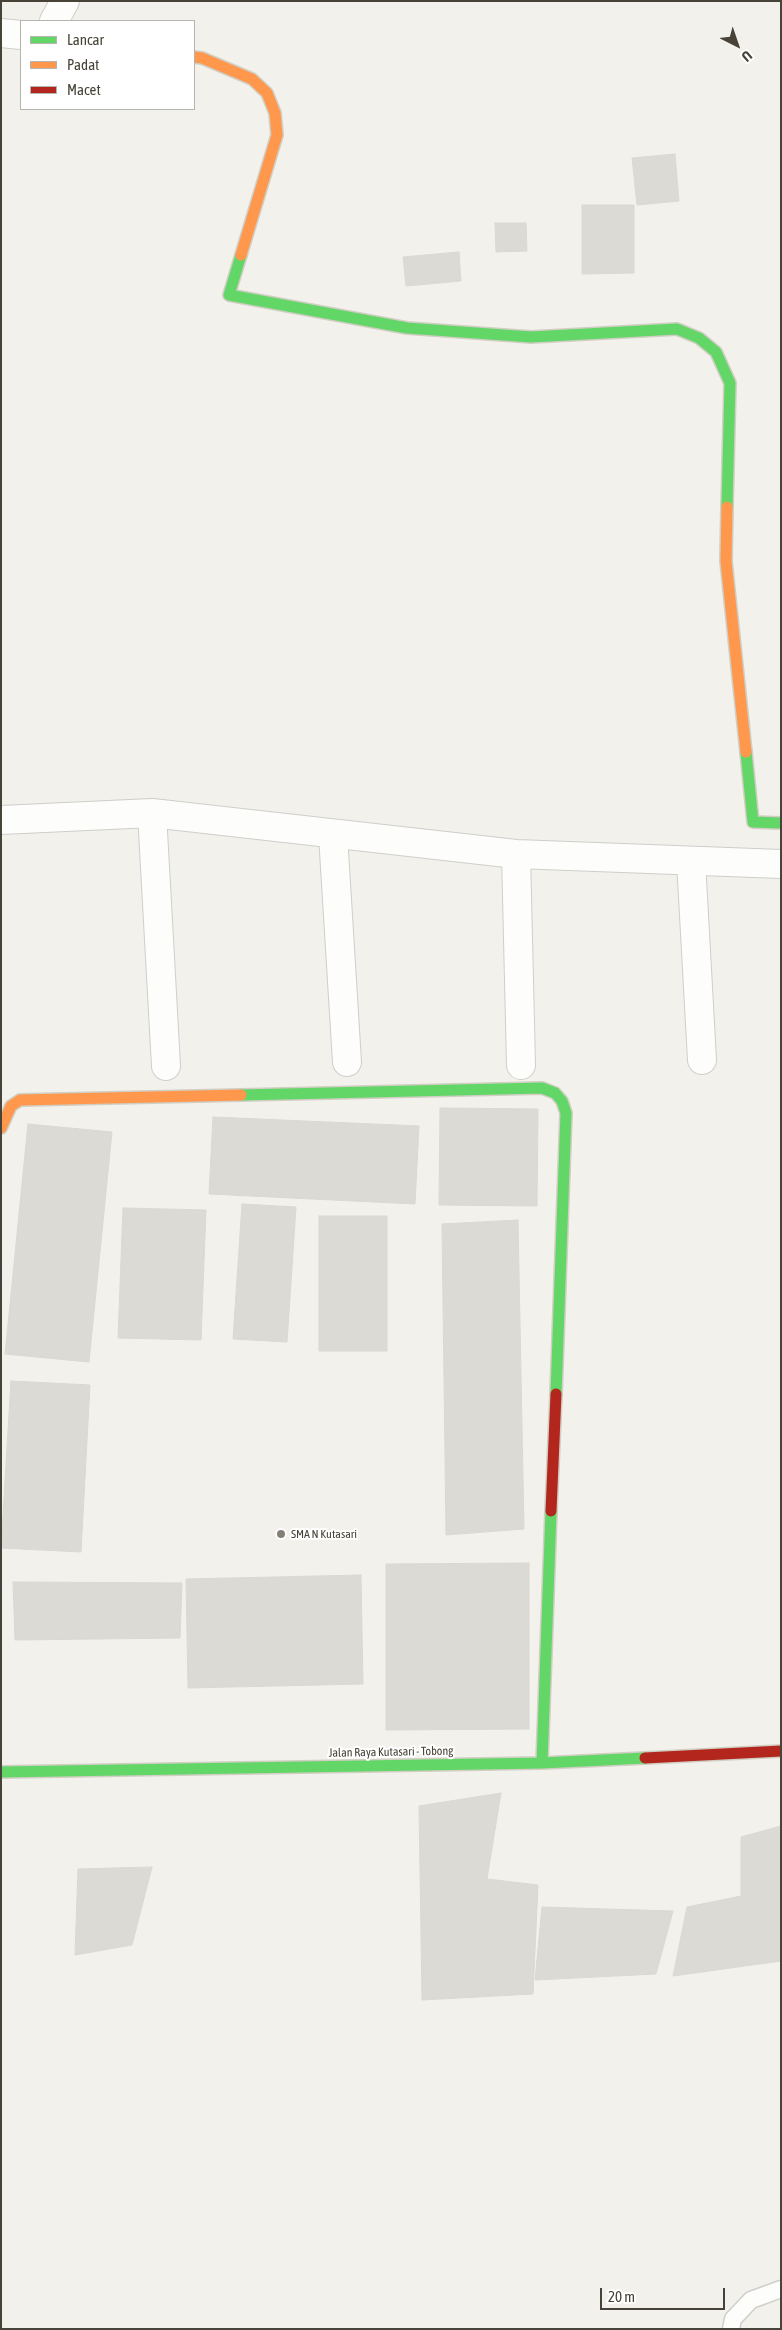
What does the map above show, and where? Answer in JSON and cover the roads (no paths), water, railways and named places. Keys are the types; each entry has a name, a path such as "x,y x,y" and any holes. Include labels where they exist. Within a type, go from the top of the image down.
{"street":[{"path":"55,20 65,1"},
{"path":"1,33 20,35"},
{"path":"195,57 202,58 252,79 267,93 275,113 277,135 230,295 407,328 531,337 677,329 699,338 716,352 730,382 726,561 753,822 781,823"},
{"path":"152,813 166,1066"},
{"path":"1,820 152,813 333,835 516,854 781,864"},
{"path":"333,835 347,1062"},
{"path":"516,854 521,1065"},
{"path":"691,861 702,1060"},
{"path":"1,1128 11,1106 20,1100 542,1088 555,1093 562,1101 566,1113 542,1763"},
{"name":"Jalan Raya Kutasari - Tobong","path":"1,1772 542,1763 781,1751"}],"lane":[{"path":"731,2329 733,2319 751,2300 781,2289"}],"place":[{"name":"SMA N Kutasari","path":"281,1534"}]}
